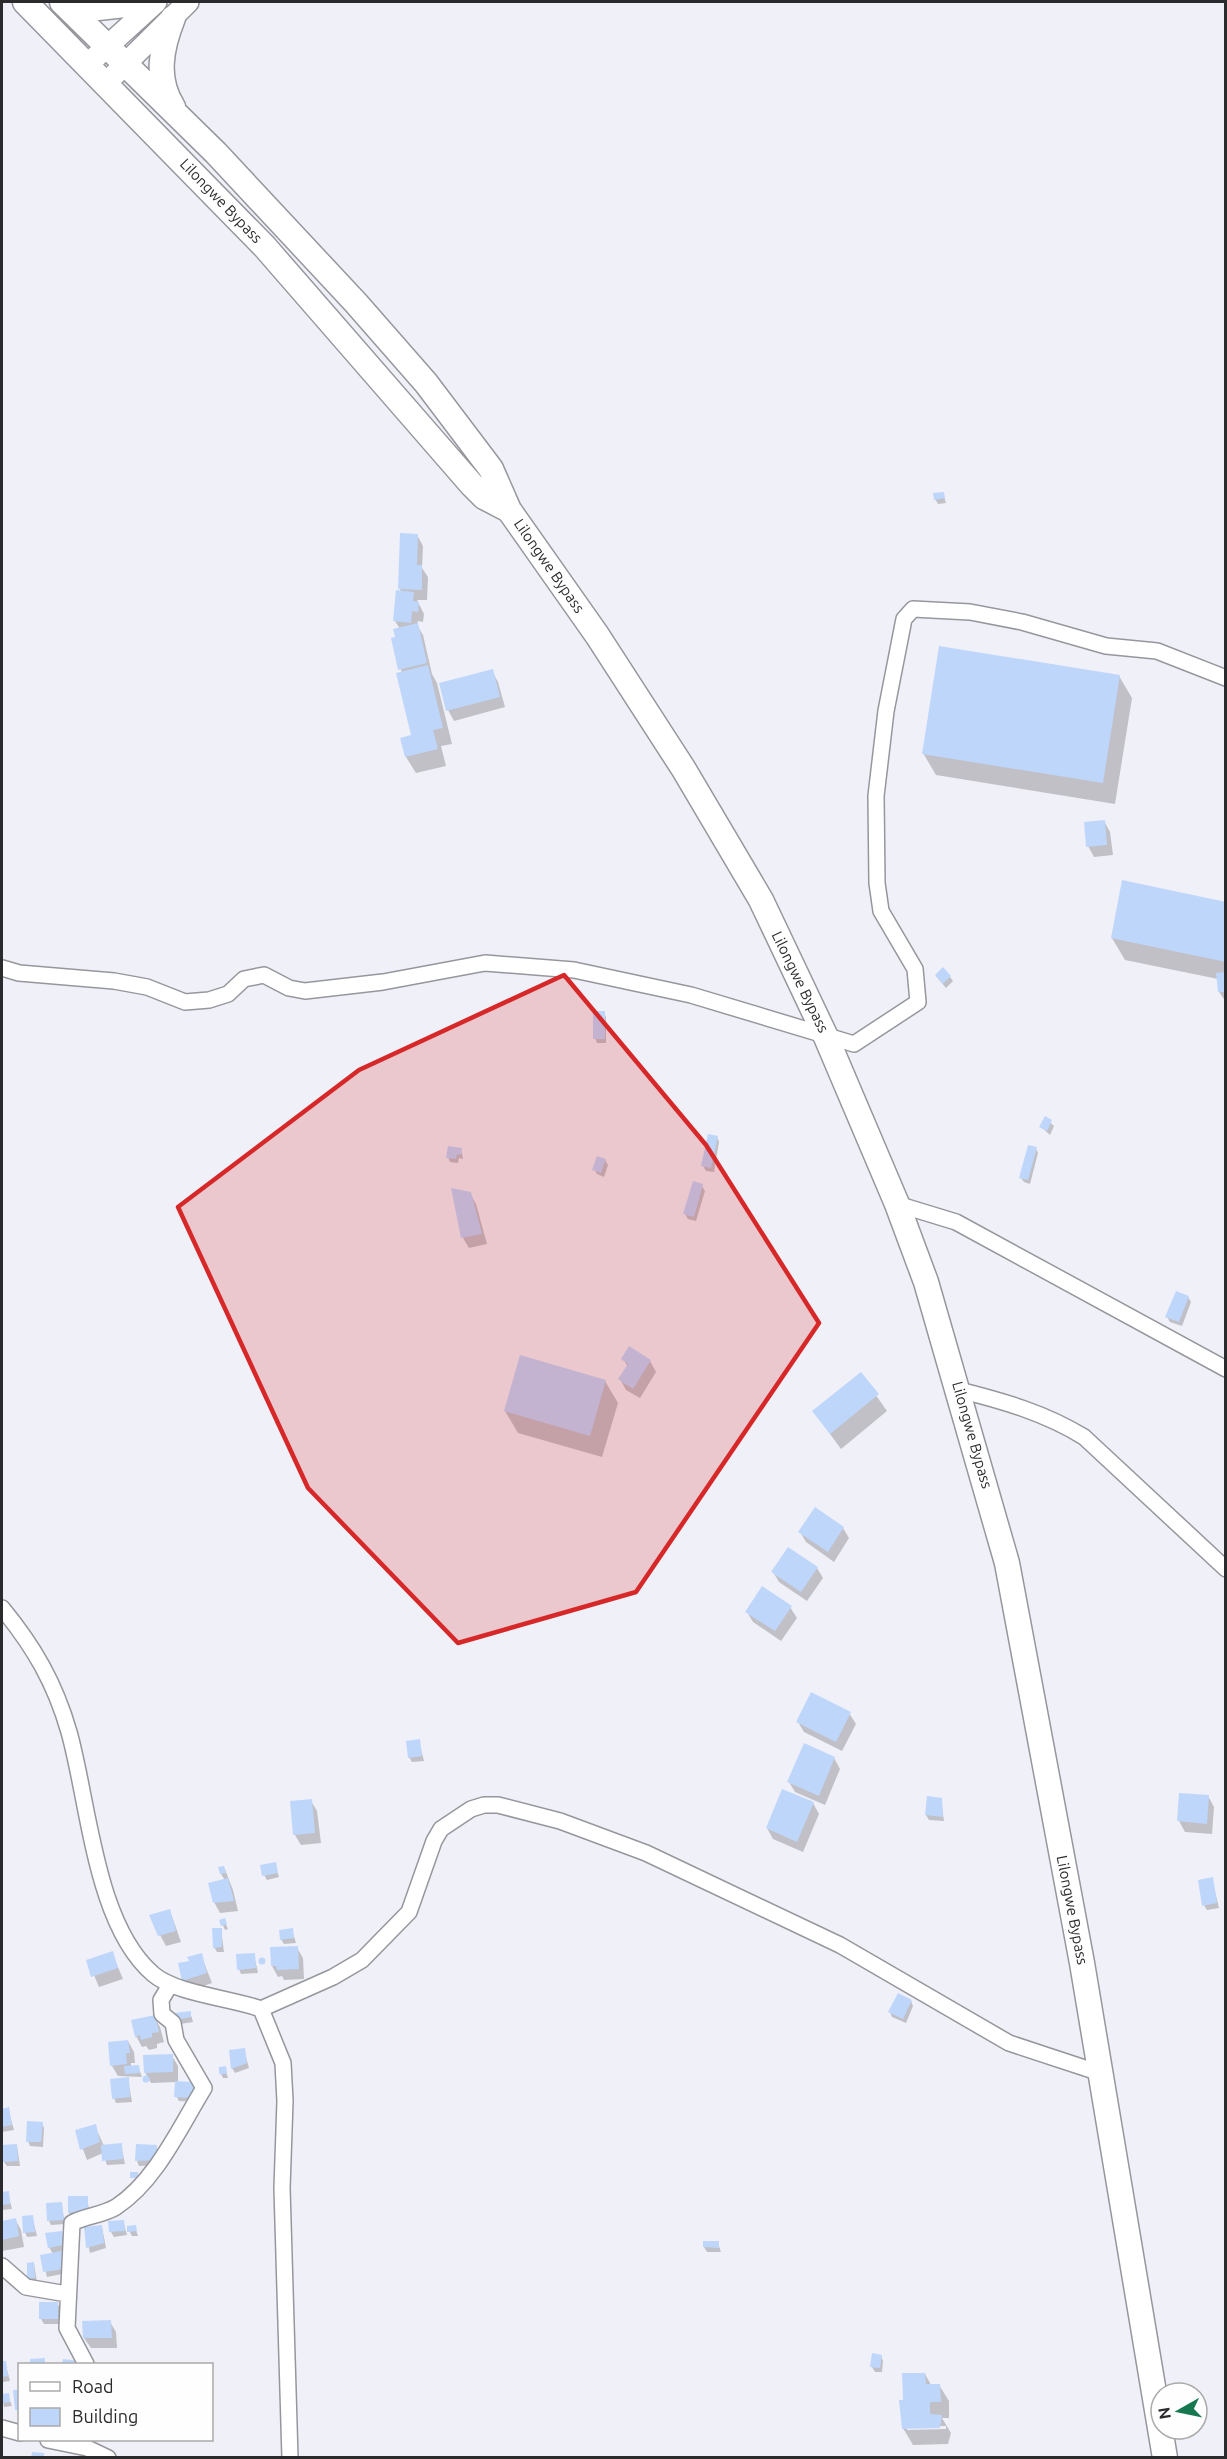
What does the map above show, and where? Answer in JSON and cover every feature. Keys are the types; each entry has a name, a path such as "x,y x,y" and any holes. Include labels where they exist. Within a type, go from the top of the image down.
{"main road":[{"name":"Lilongwe Bypass","path":"25,2 265,247 472,485 484,497 509,510"},
{"name":"Lilongwe Bypass","path":"62,2 302,244 426,383 491,469 509,510 597,635 683,768 761,900 826,1036 897,1204 926,1282 959,1389 1007,1563 1035,1701 1165,2457"},
{"path":"79,2 98,8 167,6"},
{"path":"88,64 107,46 167,6"},
{"path":"106,83 126,65 167,6"},
{"path":"167,6 162,77 168,100 181,120"}],"street":[{"path":"2,968 19,973 114,981 147,987 185,1002 210,1000 228,994 244,979 264,975 289,988 305,991 383,982 484,963 516,964 574,970 636,982 712,1001 854,1044 918,1002 915,969 881,911 877,883 876,796 886,711 904,619 913,609 970,612 1022,622 1106,646 1157,651 1226,678"},
{"path":"897,1204 956,1222 1226,1369"},
{"path":"959,1389 1033,1411 1062,1423 1084,1437 1226,1569"},
{"path":"2,1608 44,1666 57,1697 69,1732 111,1908 129,1947 154,1975 170,1985 237,2000 261,2009 333,1977 362,1960 409,1912 416,1900 434,1841 441,1829 471,1809 484,1805 498,1805 560,1821 646,1853 840,1945 1009,2043 1100,2073"},
{"path":"85,2363 67,2328 72,2223 86,2216 115,2208 146,2179 204,2088 176,2040 173,2024 162,2014 161,2000 170,1985"},
{"path":"261,2009 283,2063 285,2101 282,2188 290,2457"},
{"path":"2,2266 26,2287 67,2294"},
{"path":"2,2428 18,2432"},
{"path":"62,2441 84,2444 108,2457"}],"highlighted area":[{"path":"564,975 706,1145 819,1323 636,1592 458,1643 308,1488 178,1207 359,1070"}],"building":[{"path":"944,492 945,498 934,500 933,493"},
{"path":"400,533 418,534 417,565 422,565 422,590 398,589"},
{"path":"396,590 414,592 413,601 419,602 418,612 412,611 411,623 393,621"},
{"path":"418,623 427,663 398,670 391,638 395,637 393,629"},
{"path":"939,646 1120,675 1103,783 922,754"},
{"path":"428,665 443,728 433,730 438,749 405,757 400,738 411,735 396,673"},
{"path":"493,669 500,697 446,711 439,683"},
{"path":"1105,820 1107,845 1086,847 1084,822"},
{"path":"1122,880 1226,902 1226,962 1111,938"},
{"path":"943,967 951,976 943,984 935,975"},
{"path":"1226,972 1226,992 1218,992 1216,973"},
{"path":"593,1011 605,1011 605,1039 593,1039"},
{"path":"1045,1116 1052,1120 1047,1131 1039,1127"},
{"path":"708,1134 718,1136 711,1168 701,1166"},
{"path":"1028,1145 1037,1147 1028,1180 1019,1178"},
{"path":"448,1146 462,1148 461,1155 457,1154 456,1159 446,1158"},
{"path":"597,1156 606,1159 601,1173 592,1170"},
{"path":"693,1181 703,1184 694,1217 683,1214"},
{"path":"451,1188 471,1192 482,1234 461,1238"},
{"path":"1176,1291 1189,1296 1179,1322 1165,1317"},
{"path":"629,1346 651,1360 633,1389 618,1379 628,1364 621,1359"},
{"path":"520,1355 606,1380 590,1436 504,1411"},
{"path":"861,1372 879,1394 830,1434 812,1411"},
{"path":"815,1507 844,1527 828,1552 798,1532"},
{"path":"788,1547 818,1567 801,1592 771,1572"},
{"path":"762,1586 792,1606 775,1631 745,1612"},
{"path":"811,1692 851,1712 836,1742 796,1722"},
{"path":"420,1739 422,1756 408,1758 406,1741"},
{"path":"804,1743 835,1757 819,1796 787,1782"},
{"path":"782,1789 814,1802 797,1842 766,1828"},
{"path":"1179,1793 1209,1795 1207,1824 1177,1821"},
{"path":"927,1796 942,1798 943,1817 925,1815"},
{"path":"312,1799 315,1833 293,1835 290,1801"},
{"path":"276,1862 278,1873 262,1876 260,1865"},
{"path":"224,1866 226,1873 220,1874 218,1867"},
{"path":"1213,1877 1217,1903 1202,1906 1198,1880"},
{"path":"228,1878 234,1901 213,1903 208,1883"},
{"path":"170,1909 176,1931 158,1936 149,1915"},
{"path":"225,1918 227,1924 221,1926 219,1920"},
{"path":"212,1928 222,1928 222,1947 213,1948"},
{"path":"293,1928 294,1938 280,1940 279,1930"},
{"path":"298,1946 299,1969 277,1970 276,1966 271,1966 270,1947"},
{"path":"113,1951 118,1968 91,1977 86,1960"},
{"path":"202,1953 207,1973 182,1981 178,1963 189,1961 187,1957"},
{"path":"255,1953 256,1968 237,1970 236,1954"},
{"path":"262,1958 265,1961 262,1964 259,1961"},
{"path":"898,1993 912,2000 903,2019 888,2012"},
{"path":"191,2011 191,2017 176,2020 175,2013"},
{"path":"155,2015 159,2032 152,2033 152,2037 141,2040 140,2035 135,2037 131,2020"},
{"path":"128,2040 130,2053 126,2053 127,2064 110,2066 108,2042"},
{"path":"245,2048 247,2063 231,2069 229,2050"},
{"path":"173,2054 173,2072 144,2073 143,2055"},
{"path":"139,2065 140,2073 125,2074 124,2066"},
{"path":"226,2066 227,2074 219,2074 219,2067"},
{"path":"146,2076 149,2079 146,2082 143,2079"},
{"path":"129,2077 130,2097 112,2099 110,2079"},
{"path":"175,2081 194,2082 193,2098 174,2097"},
{"path":"9,2107 12,2125 2,2127 2,2109"},
{"path":"27,2121 43,2122 41,2142 26,2142"},
{"path":"96,2124 100,2142 80,2150 75,2130"},
{"path":"122,2143 123,2159 102,2161 101,2145"},
{"path":"17,2144 18,2161 3,2162 2,2145"},
{"path":"136,2144 157,2145 156,2160 135,2161"},
{"path":"130,2172 138,2172 138,2178 130,2178"},
{"path":"9,2191 10,2204 2,2205 2,2192"},
{"path":"68,2196 88,2196 88,2210 68,2213"},
{"path":"62,2202 64,2220 47,2221 46,2203"},
{"path":"33,2215 35,2232 23,2233 22,2216"},
{"path":"16,2218 19,2236 2,2240 2,2221"},
{"path":"124,2220 125,2231 109,2232 108,2221"},
{"path":"102,2225 104,2243 86,2248 84,2227"},
{"path":"136,2225 137,2231 127,2232 127,2226"},
{"path":"62,2231 64,2245 48,2248 45,2233"},
{"path":"703,2241 719,2241 719,2248 703,2247"},
{"path":"62,2251 65,2269 43,2272 40,2255"},
{"path":"34,2262 35,2278 27,2278 27,2263"},
{"path":"39,2302 58,2302 58,2319 39,2319"},
{"path":"111,2320 112,2338 83,2338 82,2321"},
{"path":"872,2353 882,2355 880,2368 870,2367"},
{"path":"45,2358 45,2363 30,2363 30,2359"},
{"path":"63,2359 80,2361 80,2363 62,2363"},
{"path":"2,2361 6,2361 8,2376 2,2377"},
{"path":"902,2373 925,2373 926,2384 940,2384 941,2402 930,2402 930,2414 942,2415 940,2428 902,2429 899,2400 903,2400"},
{"path":"13,2390 18,2390 18,2410 15,2410"},
{"path":"9,2393 10,2402 2,2403 2,2394"},
{"path":"32,2452 44,2453 44,2458 31,2458"}]}
